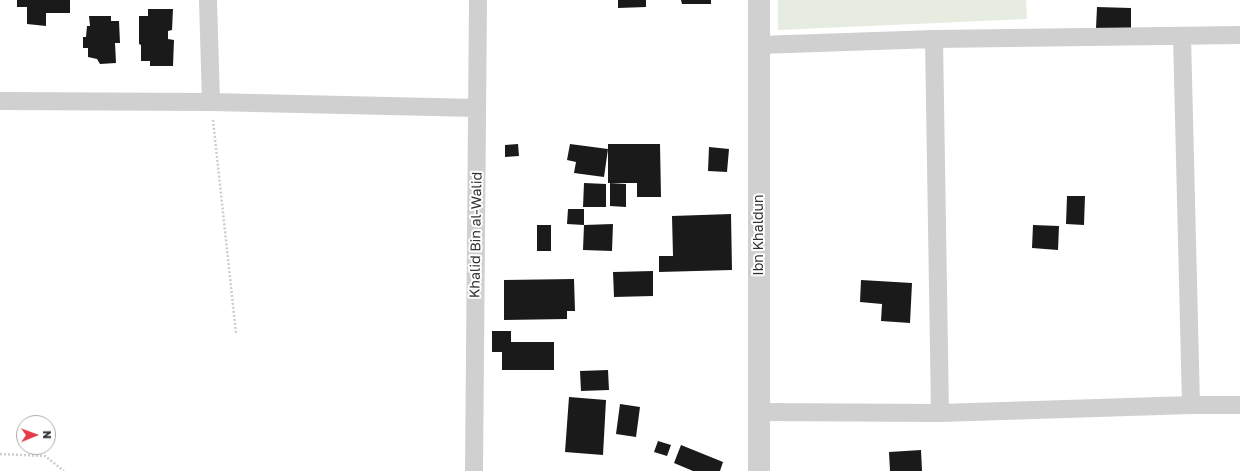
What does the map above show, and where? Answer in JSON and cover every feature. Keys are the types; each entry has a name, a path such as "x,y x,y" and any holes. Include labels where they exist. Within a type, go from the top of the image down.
{"street":[{"path":"208,0 211,102"},
{"name":"Khalid Bin al-Walid","path":"474,471 478,0"},
{"name":"Ibn Khaldun","path":"759,0 759,471"},
{"path":"759,45 934,39 1240,35"},
{"path":"1182,36 1191,405"},
{"path":"934,39 940,413"},
{"path":"0,101 211,102 477,108"},
{"path":"759,412 940,413 1191,405 1240,405"}],"path":[{"path":"211,102 236,333"},
{"path":"0,454 45,456 64,471"}],"shaded area":[{"path":"778,0 1026,0 1027,19 778,30"}],"building":[{"path":"17,0 27,0 27,7 17,7"},
{"path":"27,0 70,0 70,13 46,13 46,26 27,24"},
{"path":"618,0 646,0 646,7 618,8"},
{"path":"681,0 711,0 711,4 682,4"},
{"path":"1097,7 1131,8 1131,29 1096,28"},
{"path":"148,9 173,9 172,30 168,31 168,39 174,40 173,66 150,66 150,61 141,61 141,45 139,44 139,16 148,16"},
{"path":"89,16 111,16 111,21 119,21 120,43 115,43 116,63 100,64 97,59 88,57 88,48 83,48 83,37 86,37 87,26 90,26"},
{"path":"518,144 519,156 505,157 505,145"},
{"path":"570,144 608,149 604,177 574,173 576,162 567,160"},
{"path":"608,144 660,144 661,197 637,197 637,183 608,183"},
{"path":"709,147 729,149 727,172 708,171"},
{"path":"584,183 606,184 606,207 583,207"},
{"path":"610,183 626,184 626,207 610,206"},
{"path":"1067,196 1085,196 1084,225 1066,224"},
{"path":"568,209 584,209 584,225 567,224"},
{"path":"731,214 732,270 659,272 659,256 673,256 672,216"},
{"path":"613,224 612,251 583,250 584,225"},
{"path":"537,225 551,225 551,251 537,251"},
{"path":"1033,225 1059,226 1058,250 1032,248"},
{"path":"653,271 653,296 614,297 613,272"},
{"path":"574,279 575,311 567,311 567,319 504,320 504,280"},
{"path":"861,280 912,283 910,323 881,321 882,304 860,302"},
{"path":"492,331 511,331 511,342 554,342 554,370 502,370 502,352 492,352"},
{"path":"608,370 609,390 581,391 580,371"},
{"path":"569,397 606,400 603,455 565,452"},
{"path":"620,404 640,407 636,437 616,434"},
{"path":"658,441 671,445 667,456 654,452"},
{"path":"681,445 723,462 720,471 693,471 674,463"},
{"path":"921,450 922,471 890,471 889,452"}]}
